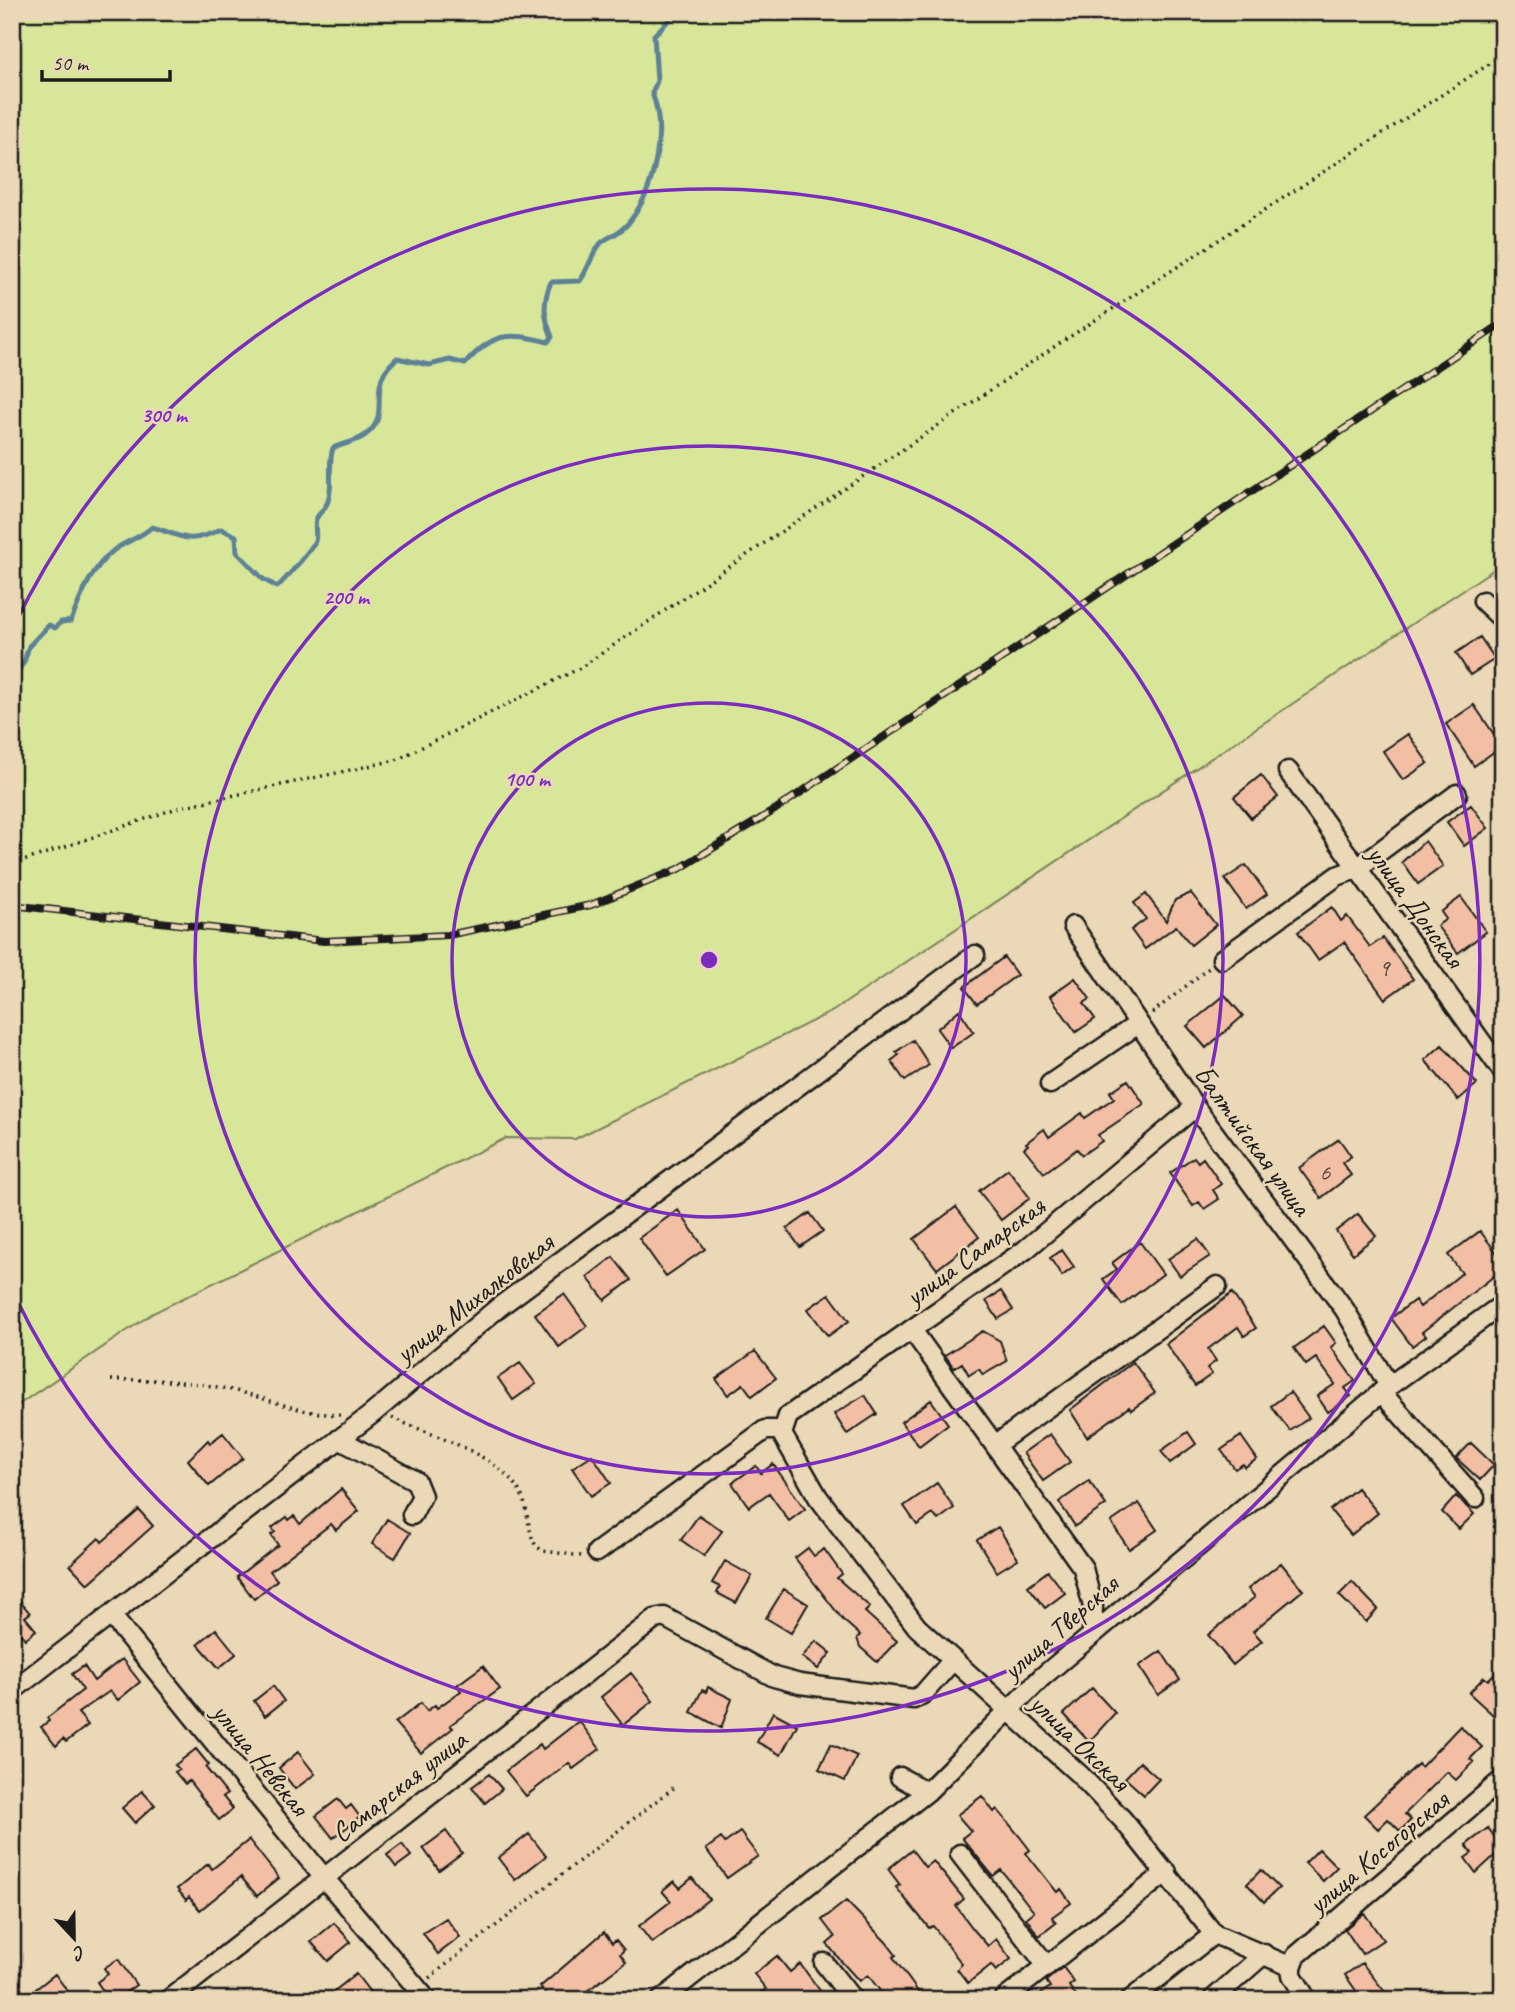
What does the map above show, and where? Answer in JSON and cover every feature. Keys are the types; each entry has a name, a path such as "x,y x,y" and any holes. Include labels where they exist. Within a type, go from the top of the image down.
{"street":[{"path":"1483,601 1503,620"},
{"name":"улица Донская","path":"1288,771 1503,1072"},
{"path":"1219,961 1337,876 1356,869 1457,794"},
{"name":"Балтийская улица","path":"1073,926 1195,1107 1345,1310 1385,1389 1475,1498"},
{"name":"улица Михалковская","path":"12,1691 374,1413 499,1307 975,956"},
{"path":"1050,1084 1138,1024"},
{"name":"улица Самарская","path":"782,1430 788,1416 1062,1222 1195,1107"},
{"path":"995,1445 1217,1286"},
{"name":"улица Тверская","path":"661,2000 927,1792 1008,1709 1092,1633 1385,1389 1503,1304"},
{"path":"912,1330 1083,1567 1093,1607 1092,1633"},
{"path":"597,1552 765,1430 782,1430"},
{"name":"улица Окская","path":"782,1430 784,1442 818,1497 917,1626 952,1661 1080,1775 1167,1872 1214,1934"},
{"path":"340,1439 416,1481 422,1496 412,1515"},
{"name":"улица Невская","path":"111,1615 325,1880 422,1994"},
{"name":"Самарская улица","path":"168,2000 325,1880 642,1627 664,1617 774,1677 800,1684 914,1699 923,1694 952,1661"},
{"path":"900,1777 927,1792"},
{"name":"улица Косогорская","path":"1292,1967 1296,1956 1503,1779"},
{"path":"960,1854 1047,1966"},
{"path":"1003,2000 1167,1872"},
{"path":"1130,2000 1214,1934 1292,1967 1292,1975 1307,2000"},
{"path":"1212,2000 1264,1954"},
{"path":"824,1964 853,2000"}],"path":[{"path":"12,865 180,807 396,760 580,668 1051,349 1503,55"},
{"path":"1138,1024 1219,961"},
{"path":"111,1380 163,1379 236,1391 318,1415 374,1413 491,1462 504,1472 522,1494 533,1541 539,1549 579,1556 597,1552"},
{"path":"422,1994 673,1788"}],"green space":[{"path":"12,12 1503,12 1503,563 833,1011 575,1139 506,1138 153,1313 12,1409"}],"building":[{"path":"1480,637 1495,659 1470,675 1456,653"},
{"path":"1474,705 1502,746 1474,766 1446,724"},
{"path":"1408,734 1428,763 1403,780 1383,751"},
{"path":"1261,775 1278,797 1251,818 1234,797"},
{"path":"1471,805 1488,828 1464,846 1447,822"},
{"path":"1425,841 1443,866 1418,884 1402,862"},
{"path":"1246,865 1267,894 1246,909 1225,879"},
{"path":"1191,893 1216,925 1191,945 1176,926 1145,949 1131,930 1146,919 1134,903 1146,894 1166,921 1175,900"},
{"path":"1461,897 1486,932 1458,953 1437,926 1446,919 1441,912"},
{"path":"1332,907 1341,921 1347,916 1370,947 1383,938 1413,979 1385,999 1344,942 1318,960 1298,932"},
{"path":"1004,957 1017,975 977,1004 964,987"},
{"path":"1075,978 1090,999 1084,1003 1095,1019 1076,1032 1050,996"},
{"path":"1225,995 1243,1016 1206,1048 1187,1026"},
{"path":"959,1010 974,1032 951,1048 937,1029"},
{"path":"913,1040 929,1065 905,1081 891,1061 899,1055 896,1052"},
{"path":"1442,1045 1477,1084 1458,1100 1425,1060"},
{"path":"1128,1080 1144,1104 1098,1135 1102,1141 1082,1155 1077,1149 1044,1173 1024,1148 1028,1145 1026,1143 1044,1129 1049,1137 1082,1113 1085,1118 1114,1098 1110,1092"},
{"path":"1339,1139 1351,1156 1342,1163 1351,1175 1321,1198 1299,1168"},
{"path":"1194,1157 1198,1162 1203,1158 1221,1184 1213,1190 1219,1199 1204,1209 1199,1202 1193,1206 1170,1173"},
{"path":"1008,1169 1030,1198 1001,1220 979,1191"},
{"path":"956,1207 979,1237 937,1269 914,1239"},
{"path":"678,1210 705,1249 666,1276 639,1238"},
{"path":"810,1213 823,1231 800,1247 787,1229"},
{"path":"1358,1214 1376,1236 1353,1254 1336,1231"},
{"path":"1480,1231 1503,1261 1503,1269 1422,1332 1426,1336 1412,1346 1391,1318 1415,1300 1420,1307 1462,1273 1448,1255"},
{"path":"1198,1239 1210,1256 1180,1276 1168,1259"},
{"path":"1140,1242 1163,1274 1122,1305 1103,1279 1117,1269 1112,1263"},
{"path":"1062,1250 1074,1267 1062,1276 1050,1258"},
{"path":"613,1257 631,1280 605,1300 587,1277"},
{"path":"1001,1291 1013,1310 998,1319 986,1301"},
{"path":"1232,1293 1256,1328 1244,1336 1238,1327 1208,1349 1216,1361 1207,1368 1212,1374 1195,1386 1166,1344"},
{"path":"564,1294 587,1326 559,1347 535,1314"},
{"path":"829,1294 849,1321 828,1336 808,1309"},
{"path":"1324,1326 1336,1343 1331,1347 1355,1381 1345,1388 1351,1396 1328,1412 1317,1396 1335,1384 1316,1358 1306,1365 1294,1348"},
{"path":"983,1331 1000,1341 1007,1361 983,1375 979,1369 969,1375 962,1363 954,1368 945,1355"},
{"path":"755,1351 776,1378 752,1396 743,1384 728,1395 716,1379"},
{"path":"1133,1362 1155,1393 1131,1410 1129,1407 1087,1437 1070,1410"},
{"path":"520,1363 536,1384 513,1400 498,1378"},
{"path":"1290,1392 1309,1418 1290,1431 1271,1406"},
{"path":"865,1395 877,1414 847,1434 834,1414"},
{"path":"931,1400 948,1424 919,1446 901,1422"},
{"path":"1188,1432 1196,1444 1170,1463 1161,1451"},
{"path":"223,1433 243,1458 209,1486 188,1460 208,1440 210,1443"},
{"path":"1050,1434 1070,1462 1043,1481 1023,1453"},
{"path":"1241,1436 1257,1459 1245,1467 1243,1464 1235,1469 1221,1450"},
{"path":"1471,1443 1494,1465 1480,1480 1456,1458"},
{"path":"592,1455 611,1483 591,1496 572,1468"},
{"path":"773,1464 805,1509 789,1521 769,1493 749,1507 732,1483 756,1466 761,1473"},
{"path":"1089,1481 1106,1505 1075,1526 1059,1502"},
{"path":"937,1483 954,1508 938,1520 933,1514 917,1525 904,1506"},
{"path":"1357,1488 1378,1513 1351,1535 1330,1510"},
{"path":"341,1489 359,1511 336,1530 331,1524 270,1571 277,1580 254,1599 237,1577 278,1545 271,1535 275,1532 272,1528 287,1517 289,1520 294,1516 300,1524"},
{"path":"1456,1496 1474,1514 1459,1529 1442,1512"},
{"path":"1139,1503 1157,1530 1129,1549 1111,1522"},
{"path":"139,1510 153,1526 88,1584 70,1565 99,1538 102,1542"},
{"path":"699,1515 722,1531 704,1556 681,1540"},
{"path":"387,1519 410,1533 395,1558 372,1544"},
{"path":"998,1527 1018,1559 997,1572 977,1540"},
{"path":"808,1548 814,1556 824,1549 842,1574 837,1578 870,1607 865,1612 897,1641 877,1662 860,1647 857,1638 860,1635 843,1620 795,1558"},
{"path":"725,1561 752,1576 736,1603 717,1593 720,1587 712,1583"},
{"path":"1281,1563 1303,1590 1253,1631 1262,1641 1233,1665 1208,1635 1255,1597 1248,1589"},
{"path":"1048,1571 1065,1593 1045,1608 1028,1586"},
{"path":"1352,1582 1378,1609 1366,1622 1339,1595"},
{"path":"784,1589 808,1604 791,1633 766,1618"},
{"path":"12,1592 30,1613 25,1617 36,1630 25,1639 21,1634 12,1642"},
{"path":"216,1629 236,1654 219,1668 198,1644"},
{"path":"816,1641 831,1653 818,1669 802,1657"},
{"path":"1161,1651 1180,1680 1158,1695 1139,1666"},
{"path":"122,1659 140,1682 118,1700 110,1691 78,1713 88,1725 66,1742 63,1739 56,1746 41,1727 49,1721 47,1718 83,1690 72,1674 84,1666 94,1681"},
{"path":"1503,1665 1503,1724 1469,1693 1484,1677 1488,1680"},
{"path":"483,1666 500,1689 450,1725 453,1728 421,1753 395,1723 421,1703 427,1711 435,1705 437,1708 461,1691 457,1685"},
{"path":"631,1673 653,1701 623,1725 601,1697"},
{"path":"273,1686 284,1701 265,1716 254,1701"},
{"path":"708,1687 732,1699 721,1728 691,1712 702,1690 706,1692"},
{"path":"1092,1688 1115,1713 1089,1742 1064,1714"},
{"path":"773,1712 797,1725 781,1755 757,1742"},
{"path":"579,1721 600,1749 573,1769 569,1763 526,1796 506,1771 540,1744 543,1749"},
{"path":"1460,1726 1482,1747 1470,1759 1474,1762 1456,1780 1447,1772 1405,1814 1411,1820 1400,1831 1388,1819 1378,1829 1364,1815 1418,1764 1421,1767"},
{"path":"831,1744 857,1756 845,1781 819,1769"},
{"path":"196,1749 209,1765 206,1768 227,1794 223,1797 233,1809 219,1820 189,1781 185,1784 175,1772 179,1769 175,1765"},
{"path":"298,1752 315,1774 295,1789 279,1768"},
{"path":"1140,1762 1159,1779 1144,1795 1125,1778"},
{"path":"489,1774 502,1789 485,1803 472,1787"},
{"path":"142,1791 155,1805 135,1823 122,1808"},
{"path":"982,1796 994,1812 997,1809 1020,1837 1030,1850 1026,1853 1057,1892 1061,1889 1071,1903 1052,1917 1056,1923 1039,1936 1026,1918 1034,1912 1001,1870 993,1876 962,1838 971,1831 957,1815"},
{"path":"338,1799 346,1809 351,1805 360,1817 333,1838 316,1816"},
{"path":"1488,1828 1503,1848 1476,1873 1465,1858 1472,1853 1466,1845"},
{"path":"446,1831 462,1853 439,1870 423,1848"},
{"path":"740,1832 758,1856 727,1878 706,1849 721,1838 725,1843"},
{"path":"529,1834 546,1856 515,1880 498,1858"},
{"path":"249,1840 279,1878 257,1896 241,1877 200,1910 189,1897 186,1900 177,1889 208,1864 212,1869"},
{"path":"402,1844 411,1856 396,1867 387,1855"},
{"path":"1319,1849 1337,1867 1323,1881 1305,1863"},
{"path":"912,1850 925,1867 933,1861 964,1899 956,1906 988,1946 996,1939 1011,1959 996,1971 991,1965 968,1983 957,1969 962,1964 933,1926 929,1928 896,1887 900,1885 888,1869"},
{"path":"1261,1870 1279,1888 1264,1902 1247,1884"},
{"path":"692,1878 709,1899 652,1943 639,1926 671,1901 662,1891 674,1881 680,1888"},
{"path":"846,1901 886,1942 896,1955 893,1957 924,2000 887,2000 868,1975 859,1981 827,1944 835,1937 822,1920"},
{"path":"1364,1913 1383,1940 1362,1954 1345,1929"},
{"path":"446,1918 460,1937 438,1954 423,1933"},
{"path":"334,1923 351,1942 328,1961 311,1942"},
{"path":"604,1932 612,1943 616,1940 624,1950 620,1954 626,1962 575,2000 550,2000 540,1987"},
{"path":"777,1956 790,1972 800,1964 827,2000 750,2000 766,1989 754,1974"},
{"path":"118,1959 136,1985 115,2000 109,2000 97,1982 108,1974 104,1968"},
{"path":"1362,1963 1385,1992 1375,2000 1347,2000 1357,1992 1345,1975"},
{"path":"1063,1967 1074,1982 1069,1986 1079,2000 1032,2000 1050,1987 1046,1981"},
{"path":"55,1974 74,2000 22,2000"},
{"path":"356,1974 376,2000 323,2000"}],"waterway":[{"path":"12,680 24,662 29,646 49,625 55,628 61,622 71,621 88,582 106,557 152,527 186,538 200,537 221,529 236,536 237,552 263,579 277,587 315,541 316,519 327,504 330,494 333,448 361,438 371,431 378,419 382,378 397,358 429,365 450,360 465,364 484,346 502,337 523,337 548,342 552,337 545,303 551,282 580,281 598,247 626,225 646,193 658,141 658,124 652,93 657,81 654,35 677,12"}],"railway":[{"path":"12,905 324,941 448,935 591,905 679,869 770,813 1503,323"}]}
